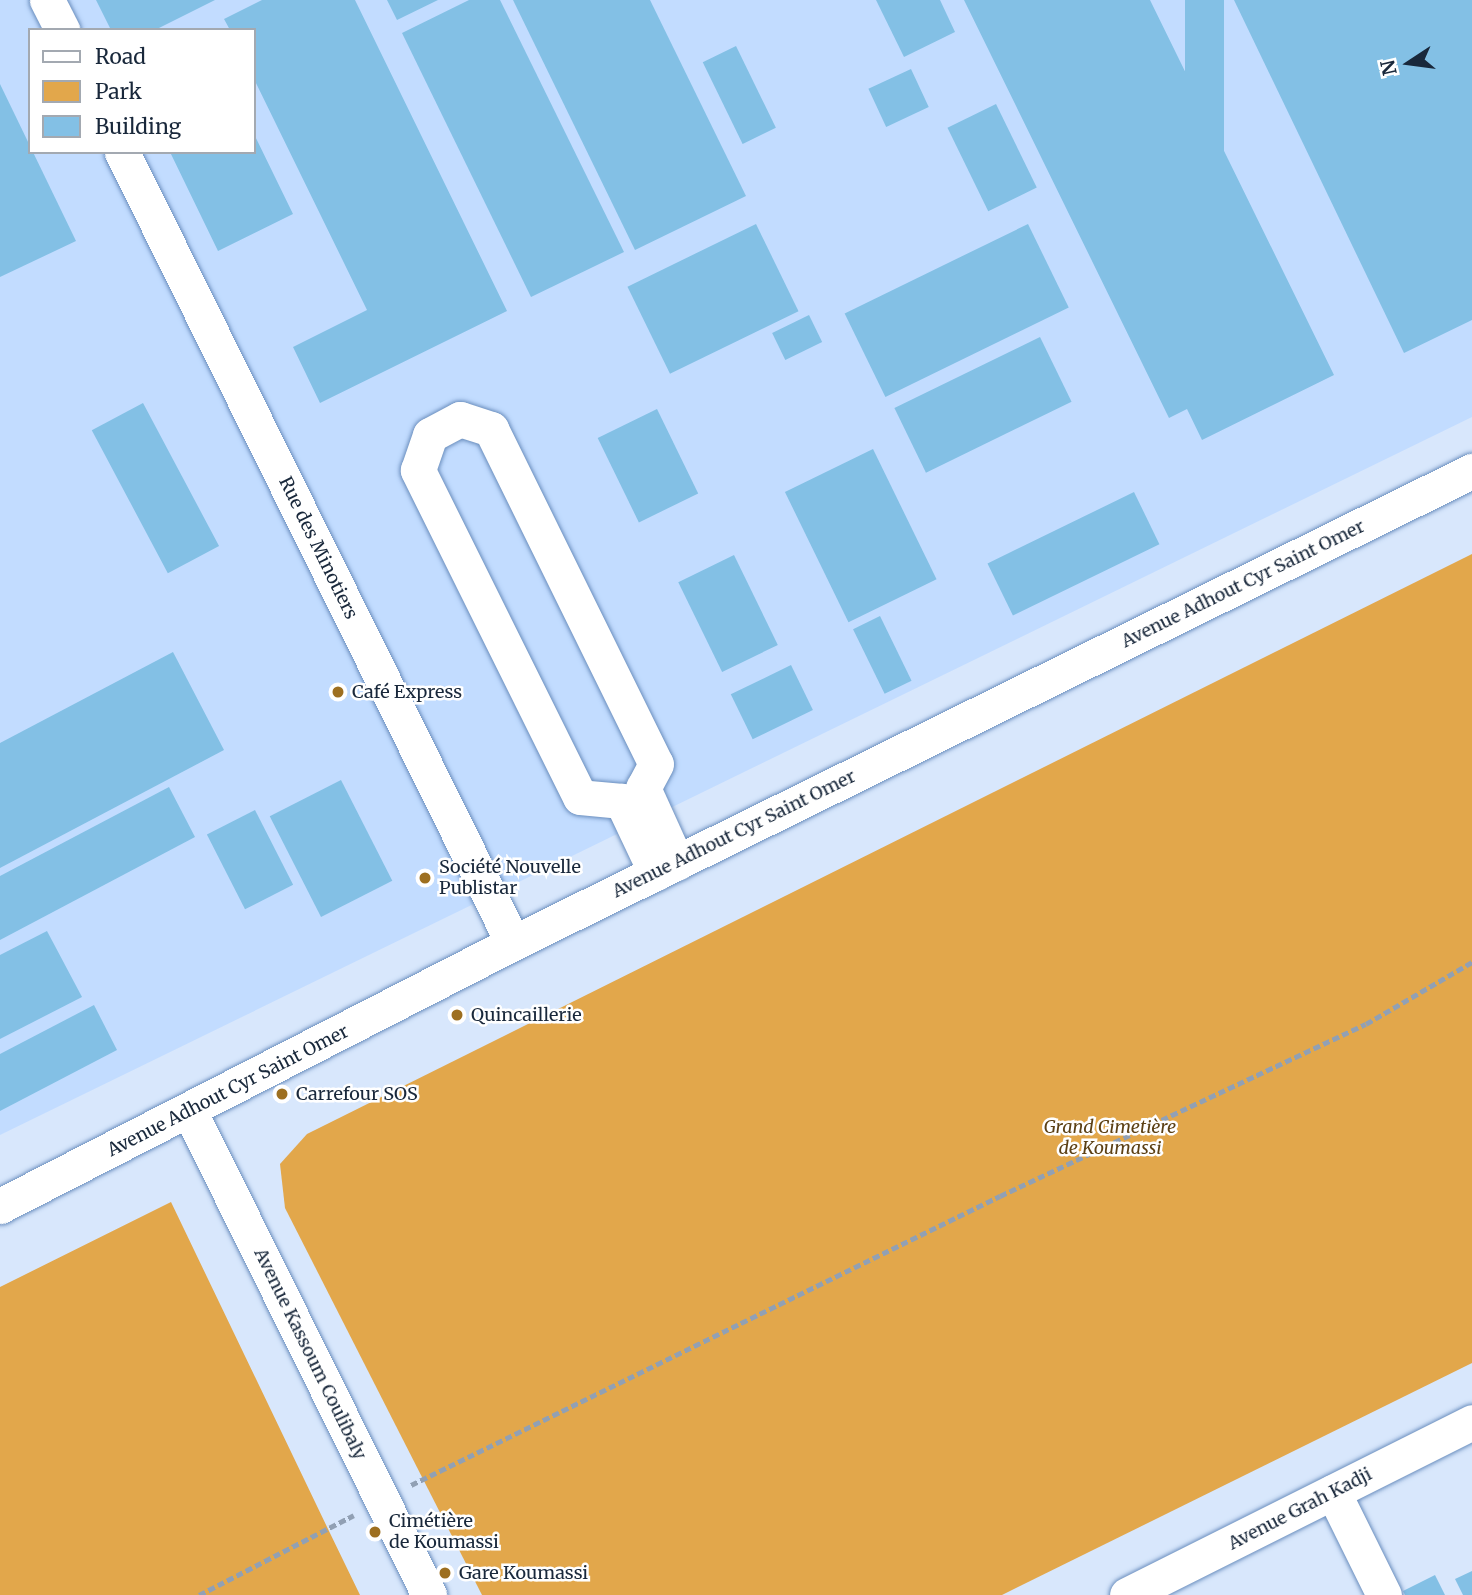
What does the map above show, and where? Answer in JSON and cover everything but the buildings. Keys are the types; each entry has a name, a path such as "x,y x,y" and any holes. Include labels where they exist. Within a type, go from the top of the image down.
{"street":[{"path":"47,0 61,28"},
{"name":"Rue des Minotiers","path":"123,154 513,943"},
{"path":"460,419 491,429 656,764 643,788 666,868 622,801 580,797 418,470 430,435 460,419"},
{"name":"Avenue Adhout Cyr Saint Omer","path":"0,1206 190,1112 513,943 1472,471"},
{"name":"Avenue Kassoum Coulibaly","path":"190,1112 429,1595"},
{"name":"Avenue Grah Kadji","path":"1127,1595 1472,1422"},
{"path":"1333,1492 1384,1595"}],"path":[{"path":"199,1595 382,1500 1000,1196 1366,1024 1472,962"}],"shaded area":[{"path":"0,0 1472,0 1472,417 0,1135"}],"green space":[{"name":"Grand Cimetière de Koumassi","path":"1472,554 1472,1363 1002,1595 482,1595 285,1208 280,1164 307,1134"},
{"path":"171,1202 360,1595 0,1595 0,1287"}],"place":[{"name":"Café Express","path":"338,692"},
{"name":"Société Nouvelle Publistar","path":"425,878"},
{"name":"Quincaillerie","path":"457,1015"},
{"name":"Carrefour SOS","path":"282,1094"},
{"name":"Cimétière de Koumassi","path":"375,1532"},
{"name":"Gare Koumassi","path":"445,1573"}]}
